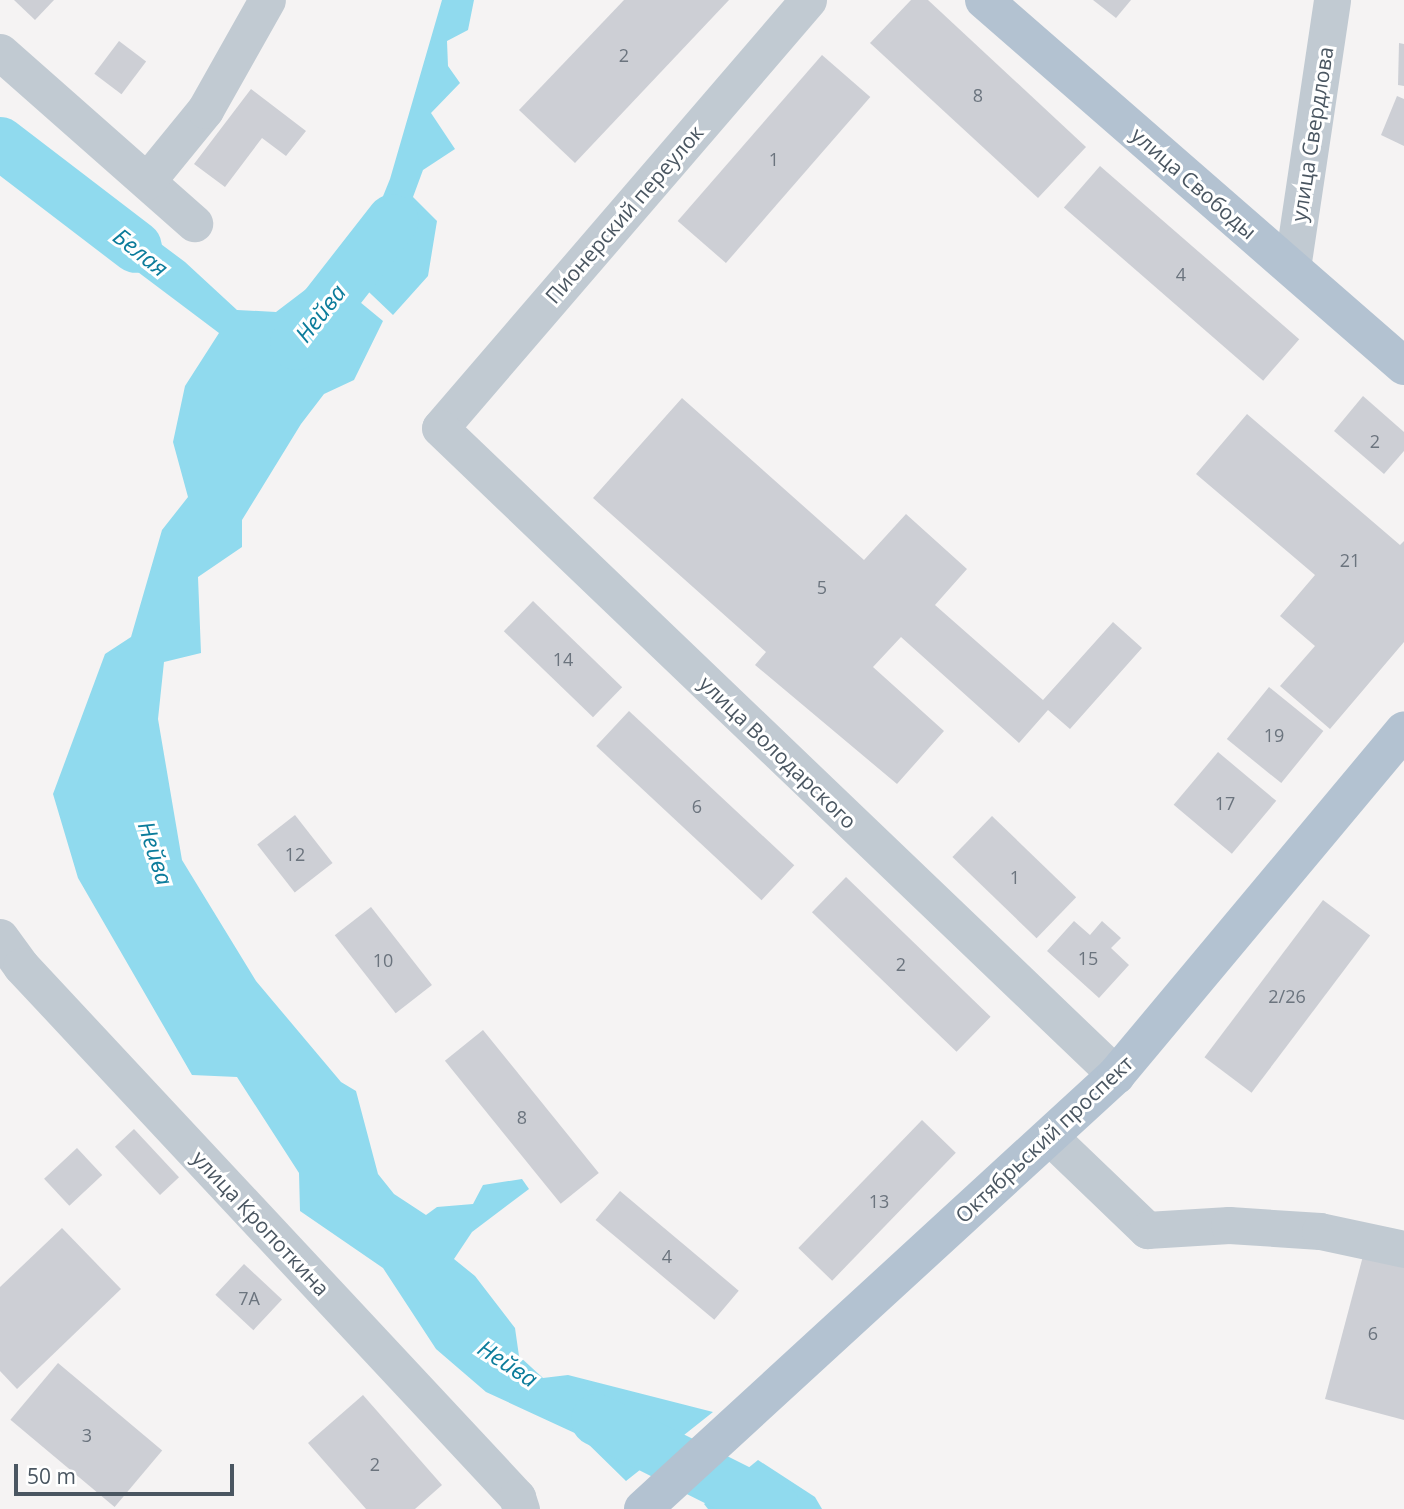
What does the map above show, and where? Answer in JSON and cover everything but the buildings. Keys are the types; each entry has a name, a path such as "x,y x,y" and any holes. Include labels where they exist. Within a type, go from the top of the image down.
{"main road":[{"name":"улица Свободы","path":"984,0 1404,366"},
{"name":"Октябрьский проспект","path":"643,1509 1116,1075 1404,730"}],"street":[{"path":"147,181 205,110 267,0"},
{"name":"Пионерский переулок","path":"440,428 808,0"},
{"name":"улица Свердлова","path":"1292,268 1332,0"},
{"path":"0,52 194,223"},
{"name":"улица Володарского","path":"440,428 1116,1075"},
{"name":"улица Кропоткина","path":"0,937 21,966 517,1497 521,1509"},
{"path":"1049,1136 1147,1230 1229,1225 1320,1231 1404,1249"}],"water":[{"path":"442,0 474,0 468,30 447,41 448,66 460,83 431,113 455,149 423,170 413,197 437,221 428,276 393,315 351,275 390,179"},
{"path":"106,203 185,262 237,310 276,312 326,274 383,321 354,380 324,394 301,424 242,520 242,547 198,577 201,653 164,662 158,719 182,860 256,981 341,1082 356,1091 378,1174 394,1194 426,1215 437,1207 473,1204 483,1185 522,1179 529,1189 472,1232 454,1259 475,1276 515,1328 519,1356 543,1378 568,1375 713,1412 626,1481 579,1435 486,1392 436,1349 383,1268 300,1211 299,1173 237,1077 192,1075 78,878 53,794 105,654 131,637 162,530 188,497 173,442 185,386 219,333 94,239 80,204"},
{"path":"758,1460 815,1497 822,1509 708,1509 704,1504"}],"waterway":[{"name":"Белая","path":"0,143 136,247"},
{"name":"Нейва","path":"296,344 393,220"},
{"name":"Нейва","path":"597,1420 775,1509"}]}
